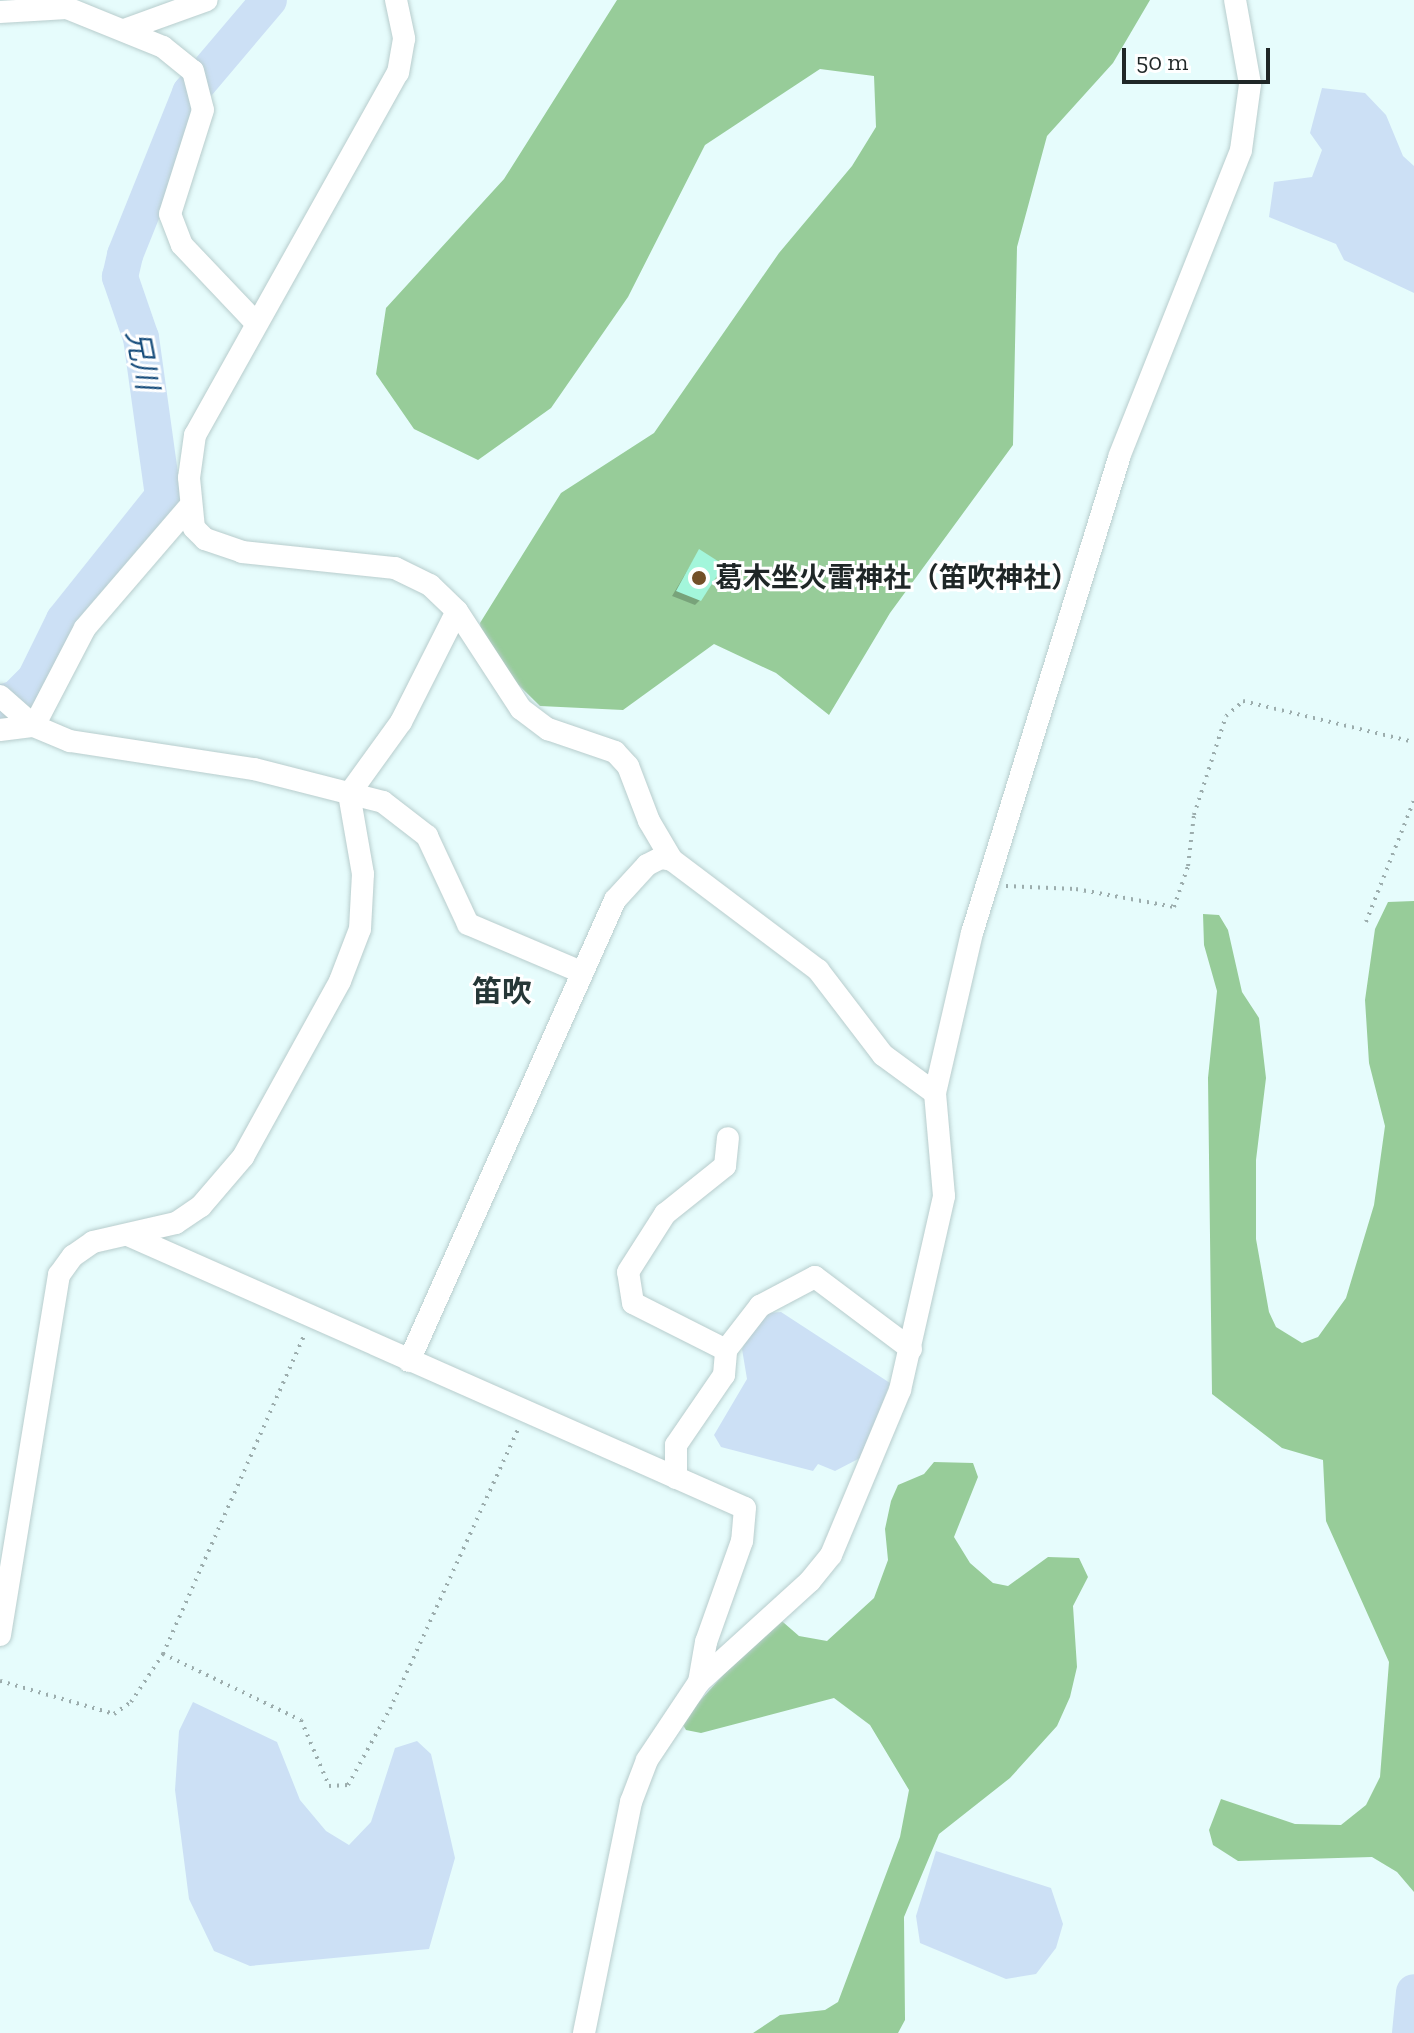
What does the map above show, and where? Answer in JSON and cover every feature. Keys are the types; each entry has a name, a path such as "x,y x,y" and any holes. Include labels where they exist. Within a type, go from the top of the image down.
{"street":[{"path":"124,30 207,0"},
{"path":"396,0 404,39 398,72 255,322 195,435 189,507 194,528 221,547 308,562 395,568 430,585 457,611 521,709 548,729 607,747 628,766 649,821 672,860 808,961 883,1055 935,1093"},
{"path":"584,2033 631,1802 647,1760 699,1682 810,1581 831,1555 885,1432 911,1349 944,1196 935,1093 987,885 1119,457 1241,150 1250,84 1235,0"},
{"path":"0,12 67,8 163,47 193,71 203,96 170,214 182,245 255,322"},
{"path":"0,730 28,721 85,628 189,507"},
{"path":"0,1635 51,1298 73,1256 93,1242 176,1223 223,1185 340,981 365,899 349,794 401,722 457,611"},
{"path":"0,696 28,721 70,741 254,769 383,802 427,836 468,924 581,972"},
{"path":"409,1361 615,900 634,877 661,858 672,860"},
{"path":"726,1350 697,1332 647,1313 633,1303 627,1291 628,1272 665,1214 725,1166 728,1138"},
{"path":"129,1235 745,1508 742,1541 706,1642 699,1682"},
{"path":"676,1478 676,1445 724,1375 726,1350 760,1306 815,1277 911,1349"}],"path":[{"path":"987,885 1076,889 1174,907 1188,866 1194,815 1226,716 1243,701 1414,742"},
{"path":"1366,922 1414,800"},
{"path":"0,1681 114,1714 131,1702 163,1654 313,1318"},
{"path":"163,1654 301,1720 329,1786 348,1785 390,1709 526,1412"}],"green space":[{"path":"617,0 1150,0 1113,63 1047,136 1017,247 1013,445 890,613 829,715 776,673 714,644 623,710 540,706 483,650 480,623 561,493 654,433 779,253 852,166 876,127 874,76 820,69 705,145 628,297 551,408 478,460 414,429 376,374 386,308 504,179"},
{"path":"1414,901 1414,1892 1397,1872 1372,1857 1238,1861 1213,1845 1209,1830 1221,1799 1295,1824 1341,1825 1366,1805 1380,1777 1389,1662 1326,1521 1323,1460 1282,1448 1212,1394 1208,1078 1217,991 1204,945 1203,914 1219,915 1228,930 1242,992 1259,1018 1266,1078 1256,1160 1256,1239 1269,1312 1276,1327 1302,1343 1318,1337 1346,1298 1374,1205 1385,1126 1369,1063 1365,1000 1375,929 1388,902"},
{"path":"934,1462 973,1463 978,1477 954,1537 970,1563 993,1583 1008,1586 1048,1557 1079,1558 1088,1577 1073,1606 1077,1667 1070,1697 1057,1726 1010,1778 939,1834 904,1917 905,2020 898,2033 753,2033 780,2015 825,2010 838,2002 900,1837 909,1790 870,1725 834,1698 701,1733 686,1730 681,1722 776,1616 799,1636 827,1641 874,1598 888,1560 885,1529 898,1485 924,1474"}],"water":[{"path":"1322,88 1365,93 1386,115 1403,156 1414,166 1414,293 1344,260 1336,244 1269,217 1274,182 1312,177 1322,150 1310,133"},
{"path":"781,1312 890,1383 862,1457 835,1471 818,1464 813,1471 721,1447 714,1435 747,1379 742,1349 748,1337 767,1313"},
{"path":"193,1702 277,1742 300,1800 326,1831 349,1845 371,1822 395,1748 417,1741 431,1754 455,1858 429,1949 250,1966 214,1951 189,1899 175,1790 179,1731"},
{"path":"936,1851 1051,1888 1063,1924 1056,1948 1036,1974 1006,1979 920,1943 916,1916"}],"building":[{"name":"葛木坐火雷神社（笛吹神社）","path":"699,549 724,565 701,601 676,591"}],"waterway":[{"name":"兄川","path":"0,703 16,698 35,679 64,620 163,496 141,338 120,277 125,255 190,93 269,0"},
{"path":"1410,2033 1414,1992"}],"place":[{"name":"葛木坐火雷神社（笛吹神社）","path":"699,578"}],"district":[{"name":"笛吹","path":"502,992"}]}
